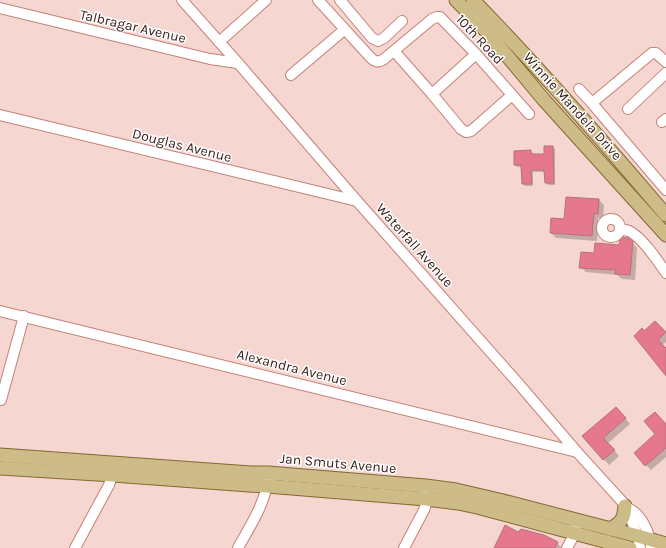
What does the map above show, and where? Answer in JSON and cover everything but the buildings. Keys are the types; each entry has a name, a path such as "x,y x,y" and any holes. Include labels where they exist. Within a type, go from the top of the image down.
{"main road":[{"name":"Winnie Mandela Drive","path":"456,0 488,32 544,100 666,234"},
{"name":"Winnie Mandela Drive","path":"473,0 623,164 666,215"},
{"name":"Jan Smuts Avenue","path":"0,456 249,485 268,479 426,493 456,490 476,494 576,526 630,548"},
{"name":"Jan Smuts Avenue","path":"0,468 114,470"},
{"path":"610,529 619,523 624,517 627,507"},
{"name":"Jan Smuts Avenue","path":"576,526 610,529 645,543 666,544"}],"street":[{"name":"Waterfall Avenue","path":"182,0 577,452 627,507 628,512 645,543"},
{"path":"219,42 266,0"},
{"name":"10th Road","path":"318,0 344,30 376,62 380,62 432,19 437,16 442,18 529,114"},
{"path":"328,11 340,0 372,38 378,41 384,38 402,21"},
{"name":"Talbragar Avenue","path":"0,8 210,59 238,63"},
{"path":"291,75 344,30"},
{"path":"394,51 461,129 466,132 471,131 512,95"},
{"path":"592,102 652,53 656,53 666,62"},
{"path":"432,94 476,54"},
{"path":"628,108 666,73"},
{"path":"579,89 592,102 666,190"},
{"name":"Douglas Avenue","path":"0,115 357,201"},
{"path":"620,229 630,232 640,239 666,273"},
{"name":"Alexandra Avenue","path":"0,311 577,452"},
{"path":"1,400 24,316"},
{"path":"75,548 109,485 114,470"},
{"path":"238,548 261,505 268,479"},
{"path":"404,548 424,510 426,493"},
{"path":"567,548 576,526"}]}
